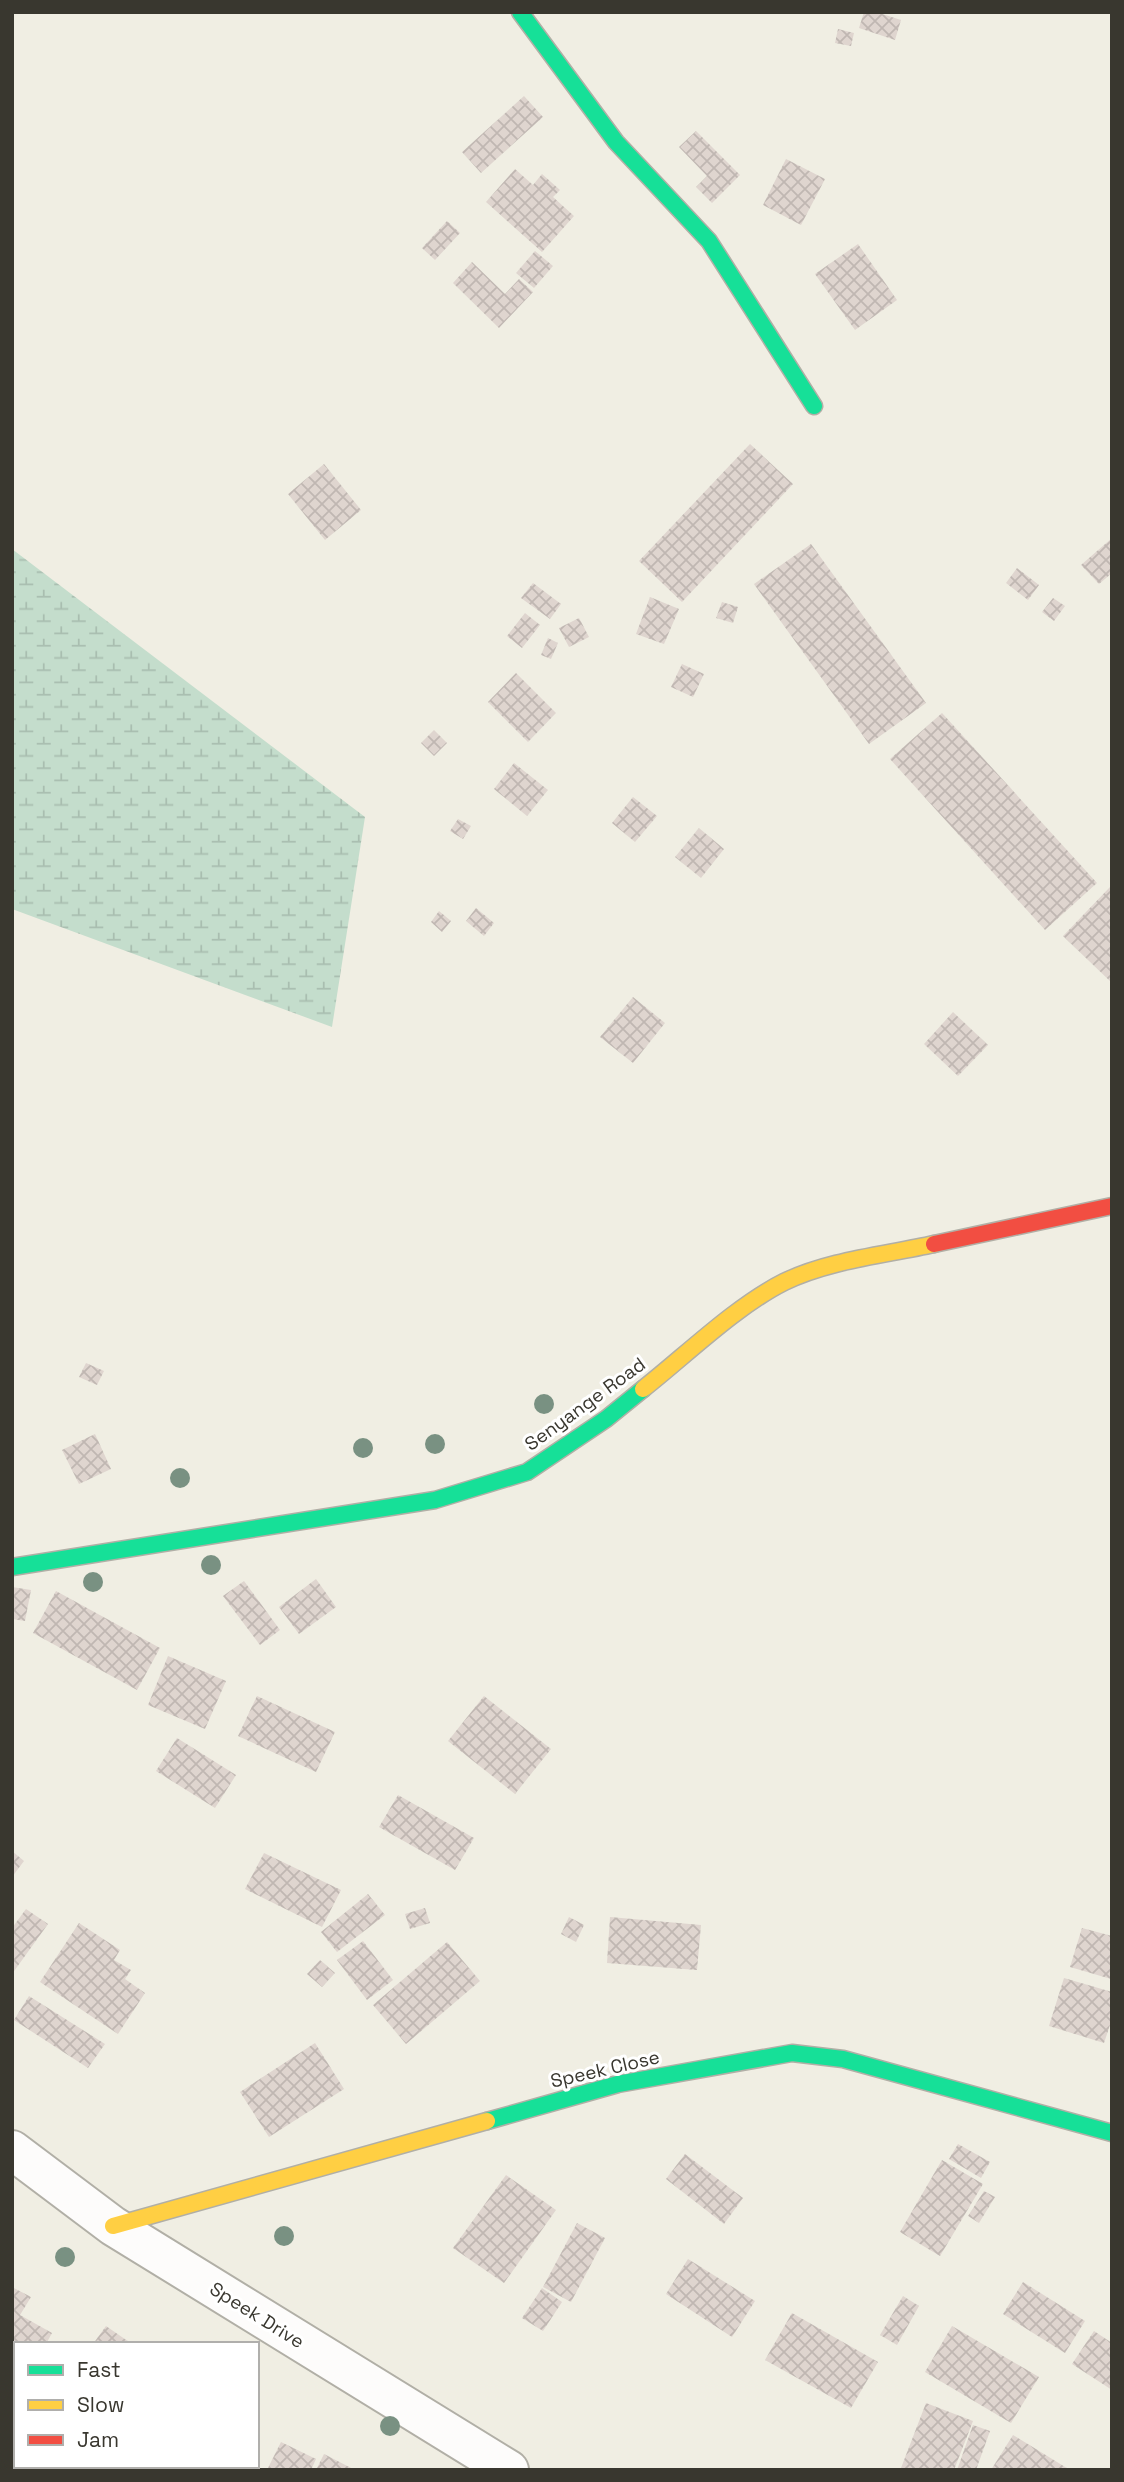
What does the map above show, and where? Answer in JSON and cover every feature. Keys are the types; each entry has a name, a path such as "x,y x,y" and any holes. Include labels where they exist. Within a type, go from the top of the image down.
{"street":[{"path":"520,12 616,142 709,241 814,406"},
{"name":"Senyange Road","path":"12,1567 435,1500 527,1472 606,1419 756,1298 784,1282 822,1268 1112,1206"},
{"name":"Speek Close","path":"113,2226 618,2084 792,2053 843,2059 1112,2133"},
{"name":"Speek Drive","path":"12,2150 113,2226 509,2470"}],"green space":[{"path":"12,549 365,817 332,1027 12,909"}],"building":[{"path":"864,12 876,12 901,20 895,40 859,28"},
{"path":"838,29 854,33 851,46 835,43"},
{"path":"524,96 543,117 481,173 462,152"},
{"path":"696,131 740,175 712,203 696,187 707,176 679,147"},
{"path":"786,159 825,179 801,225 763,205"},
{"path":"515,169 533,185 542,174 560,190 553,197 574,216 542,252 486,202"},
{"path":"447,221 460,233 435,260 422,248"},
{"path":"858,244 897,300 855,330 815,274"},
{"path":"535,251 553,266 534,288 516,273"},
{"path":"472,262 505,294 519,279 533,292 499,328 453,283"},
{"path":"750,444 793,484 682,602 639,561"},
{"path":"324,464 361,510 325,540 288,494"},
{"path":"1112,538 1112,573 1099,584 1081,565"},
{"path":"811,544 926,703 869,744 754,584"},
{"path":"1017,568 1039,585 1028,600 1006,583"},
{"path":"533,583 561,604 550,619 521,598"},
{"path":"650,597 679,609 664,644 636,634"},
{"path":"1053,598 1065,606 1054,621 1042,612"},
{"path":"722,602 738,607 733,623 716,618"},
{"path":"525,613 540,625 522,648 507,636"},
{"path":"579,618 589,637 569,647 559,628"},
{"path":"548,638 558,643 551,659 541,655"},
{"path":"682,664 704,674 693,697 671,687"},
{"path":"516,673 556,713 528,742 488,702"},
{"path":"942,713 1097,883 1045,930 890,759"},
{"path":"434,730 447,743 434,756 421,743"},
{"path":"514,763 548,790 527,816 494,789"},
{"path":"633,797 657,816 635,842 612,823"},
{"path":"458,819 471,826 463,839 450,831"},
{"path":"699,828 724,849 701,878 675,857"},
{"path":"1110,887 1112,889 1112,983 1063,936"},
{"path":"476,908 494,923 484,936 466,921"},
{"path":"439,911 451,921 442,932 431,922"},
{"path":"633,997 665,1023 633,1063 600,1037"},
{"path":"953,1012 988,1045 958,1076 924,1044"},
{"path":"86,1363 104,1371 97,1385 79,1377"},
{"path":"95,1434 111,1469 79,1484 62,1450"},
{"path":"316,1579 336,1607 299,1634 279,1607"},
{"path":"244,1581 280,1630 260,1645 223,1596"},
{"path":"12,1587 31,1590 25,1621 12,1619"},
{"path":"56,1591 160,1648 137,1690 33,1633"},
{"path":"168,1656 226,1681 205,1729 148,1705"},
{"path":"257,1696 335,1732 316,1772 238,1736"},
{"path":"484,1696 551,1749 515,1794 448,1741"},
{"path":"177,1738 236,1775 215,1808 156,1771"},
{"path":"398,1795 474,1838 455,1870 379,1827"},
{"path":"12,1851 24,1861 12,1877"},
{"path":"264,1853 341,1890 322,1927 245,1889"},
{"path":"368,1894 385,1915 337,1952 321,1932"},
{"path":"425,1908 430,1923 410,1929 405,1914"},
{"path":"26,1909 48,1924 12,1974 12,1928"},
{"path":"569,1917 584,1925 576,1942 561,1934"},
{"path":"610,1917 701,1925 697,1970 607,1963"},
{"path":"79,1923 120,1950 114,1960 131,1970 125,1979 145,1993 118,2034 40,1982"},
{"path":"1082,1928 1112,1936 1111,1979 1070,1967"},
{"path":"363,1941 393,1980 367,2000 337,1960"},
{"path":"447,1942 480,1981 406,2044 373,2005"},
{"path":"320,1960 335,1973 322,1987 307,1974"},
{"path":"1064,1978 1112,1992 1112,2019 1104,2043 1049,2026"},
{"path":"29,1996 105,2044 88,2068 14,2020"},
{"path":"315,2043 344,2089 269,2137 240,2092"},
{"path":"958,2144 990,2162 981,2178 949,2159"},
{"path":"685,2154 743,2198 724,2224 666,2179"},
{"path":"942,2160 983,2184 940,2256 900,2232"},
{"path":"506,2175 556,2210 504,2283 453,2248"},
{"path":"984,2191 995,2197 979,2223 968,2216"},
{"path":"577,2223 605,2238 571,2302 543,2287"},
{"path":"688,2259 755,2301 732,2337 666,2294"},
{"path":"1023,2282 1085,2321 1065,2353 1003,2314"},
{"path":"12,2287 31,2297 20,2315 52,2333 47,2342 14,2342 14,2365"},
{"path":"542,2288 562,2302 543,2331 522,2318"},
{"path":"903,2296 919,2306 897,2345 880,2335"},
{"path":"792,2313 878,2362 851,2408 765,2360"},
{"path":"106,2326 129,2342 94,2342"},
{"path":"952,2326 1039,2377 1011,2423 925,2372"},
{"path":"1094,2331 1112,2343 1112,2390 1072,2364"},
{"path":"926,2403 973,2421 954,2470 901,2468"},
{"path":"973,2425 990,2431 976,2470 957,2470"},
{"path":"1013,2435 1070,2470 991,2470"},
{"path":"281,2442 316,2459 311,2470 267,2470"},
{"path":"324,2454 355,2470 316,2470"},
{"path":"112,2468 115,2470 72,2470"}],"traffic: fast":[{"path":"520,12 616,142 709,241 814,406"},
{"path":"12,1567 435,1500 527,1472 606,1419 643,1389"},
{"path":"487,2121 618,2084 792,2053 843,2059 1112,2133"}],"traffic: slow":[{"path":"643,1389 729,1318 784,1282 838,1263 934,1244"},
{"path":"113,2226 487,2121"}],"traffic: jam":[{"path":"934,1244 1112,1206"}]}
